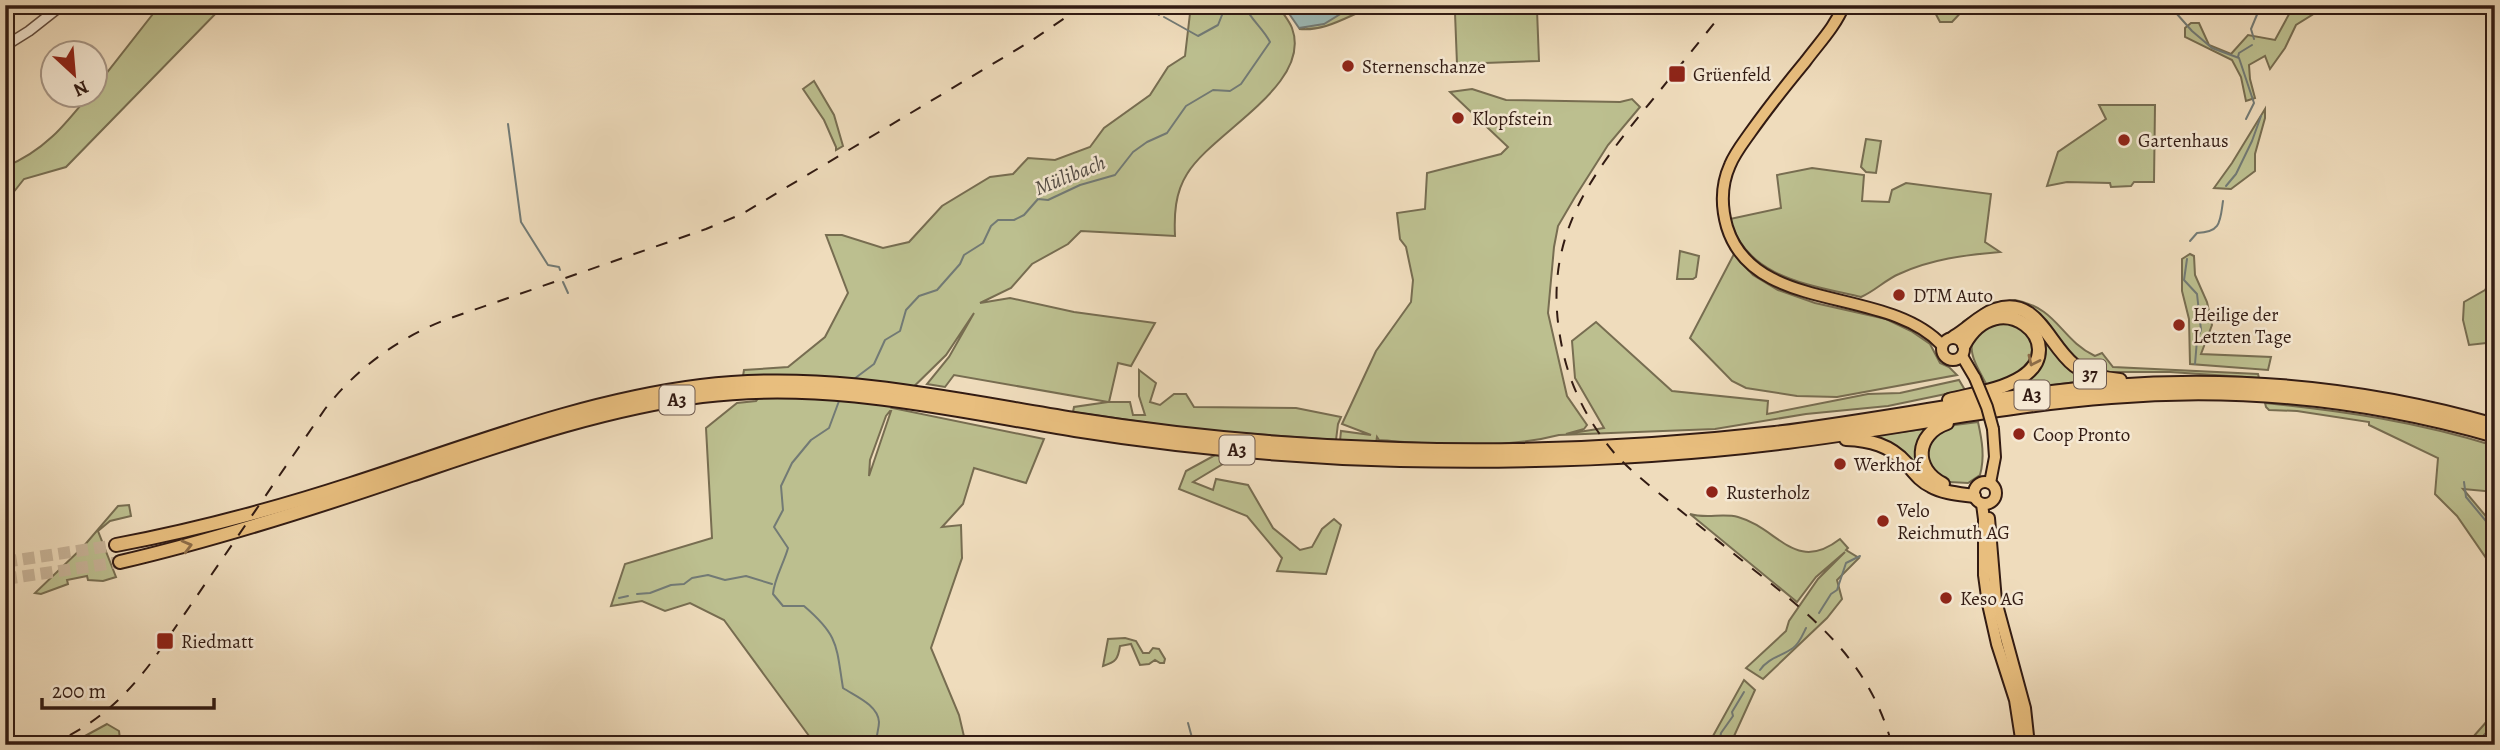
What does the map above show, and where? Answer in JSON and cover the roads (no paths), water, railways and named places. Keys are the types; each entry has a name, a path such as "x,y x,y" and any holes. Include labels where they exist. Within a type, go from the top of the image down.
{"highway":[{"name":"37","path":"1954,347 1990,312 2002,308 2016,308 2030,313 2038,320 2065,356 2088,374 2113,379 2176,383"},
{"path":"1888,417 2014,381 2033,367 2038,350 2037,339 2030,327 2008,317 1984,325 1954,347"},
{"name":"A3","path":"121,562 234,533 539,422 623,400 708,385 846,383 1059,427 1248,451 1354,458 1482,461 1704,451 1821,438 2054,402 2127,395 2244,394 2305,398 2369,407 2495,436"},
{"name":"A3","path":"906,395 1185,434 1396,449 1483,450 1622,446 1773,433 2089,388 2176,383 2256,384 2343,392 2418,406 2495,425"},
{"path":"1973,414 1932,431 1924,442 1922,457 1928,474 1940,483 1982,493"},
{"path":"1821,438 1880,444 1898,455 1931,486 1945,492 1982,493"},
{"name":"A3","path":"116,545 242,517 407,471"}],"main road":[{"path":"1844,5 1830,30 1731,161 1724,184 1723,207 1732,240 1760,271 1791,287 1872,308 1918,328 1954,347 1972,379 1987,407 1995,465 1982,493 1983,563 1988,604 1997,644 2015,700 2022,745"},
{"path":"1982,493 1996,601 2025,708 2029,745"}],"street":[{"path":"5,46 29,32 62,5"}],"water":[{"path":"1283,5 1355,5 1324,24 1299,28"}],"waterway":[{"path":"1140,5 1159,15"},
{"path":"1164,17 1198,36 1218,25 1226,5"},
{"name":"Mülibach","path":"854,379 874,364 885,340 900,331 906,310 919,296 937,290 960,264 964,255 983,243 991,226 998,220 1014,220 1024,215 1038,199 1048,200 1080,185 1115,175 1133,152 1167,133 1186,106 1213,90 1230,91 1241,84 1270,42 1244,5"},
{"path":"2169,5 2192,31 2212,48 2239,58 2254,103 2246,119"},
{"path":"2254,39 2251,29 2261,5"},
{"path":"2238,57 2239,53 2252,45"},
{"path":"2226,186 2236,174 2261,116"},
{"path":"508,124 521,222 548,265 559,267 560,270"},
{"path":"2190,241 2197,233 2215,228 2223,201"},
{"path":"2187,259 2184,280 2197,294 2201,330 2197,340 2195,364"},
{"path":"563,282 568,293"},
{"name":"Mülibach","path":"839,401 829,428 811,440 792,463 781,486 783,510 774,527 788,548 773,594 783,606 804,606 824,625 837,651 843,688 865,702 878,716 877,745"},
{"path":"2464,482 2466,497 2495,532"},
{"path":"1819,613 1831,594 1837,590 1846,563 1860,556"},
{"path":"637,594 684,584 692,578 708,575 725,580 746,576 772,584"},
{"path":"619,598 628,596"},
{"path":"1760,670 1795,646 1806,628"},
{"path":"1719,745 1721,733 1733,716 1732,712 1744,692"},
{"path":"1188,723 1194,745"},
{"path":"2474,745 2495,726"}],"tunnel":[{"path":"5,562 116,545"},
{"path":"5,579 120,562"}],"railway":[{"path":"48,745 93,721 119,699 142,674 325,409 350,380 379,356 410,336 445,320 742,214 1031,41 1084,5"},
{"path":"1729,5 1606,159 1574,215 1564,244 1558,275 1557,310 1562,347 1582,404 1597,431 1616,455 1820,626 1855,667 1870,690 1892,745"}],"place":[{"name":"Sternenschanze","path":"1348,66"},
{"name":"Grüenfeld","path":"1677,74"},
{"name":"Klopfstein","path":"1458,118"},
{"name":"Gartenhaus","path":"2124,140"},
{"name":"DTM Auto","path":"1899,295"},
{"name":"Heilige der Letzten Tage","path":"2179,325"},
{"name":"Coop Pronto","path":"2019,434"},
{"name":"Werkhof","path":"1840,464"},
{"name":"Rusterholz","path":"1712,492"},
{"name":"Velo Reichmuth AG","path":"1883,521"},
{"name":"Keso AG","path":"1946,598"},
{"name":"Riedmatt","path":"165,641"}]}
